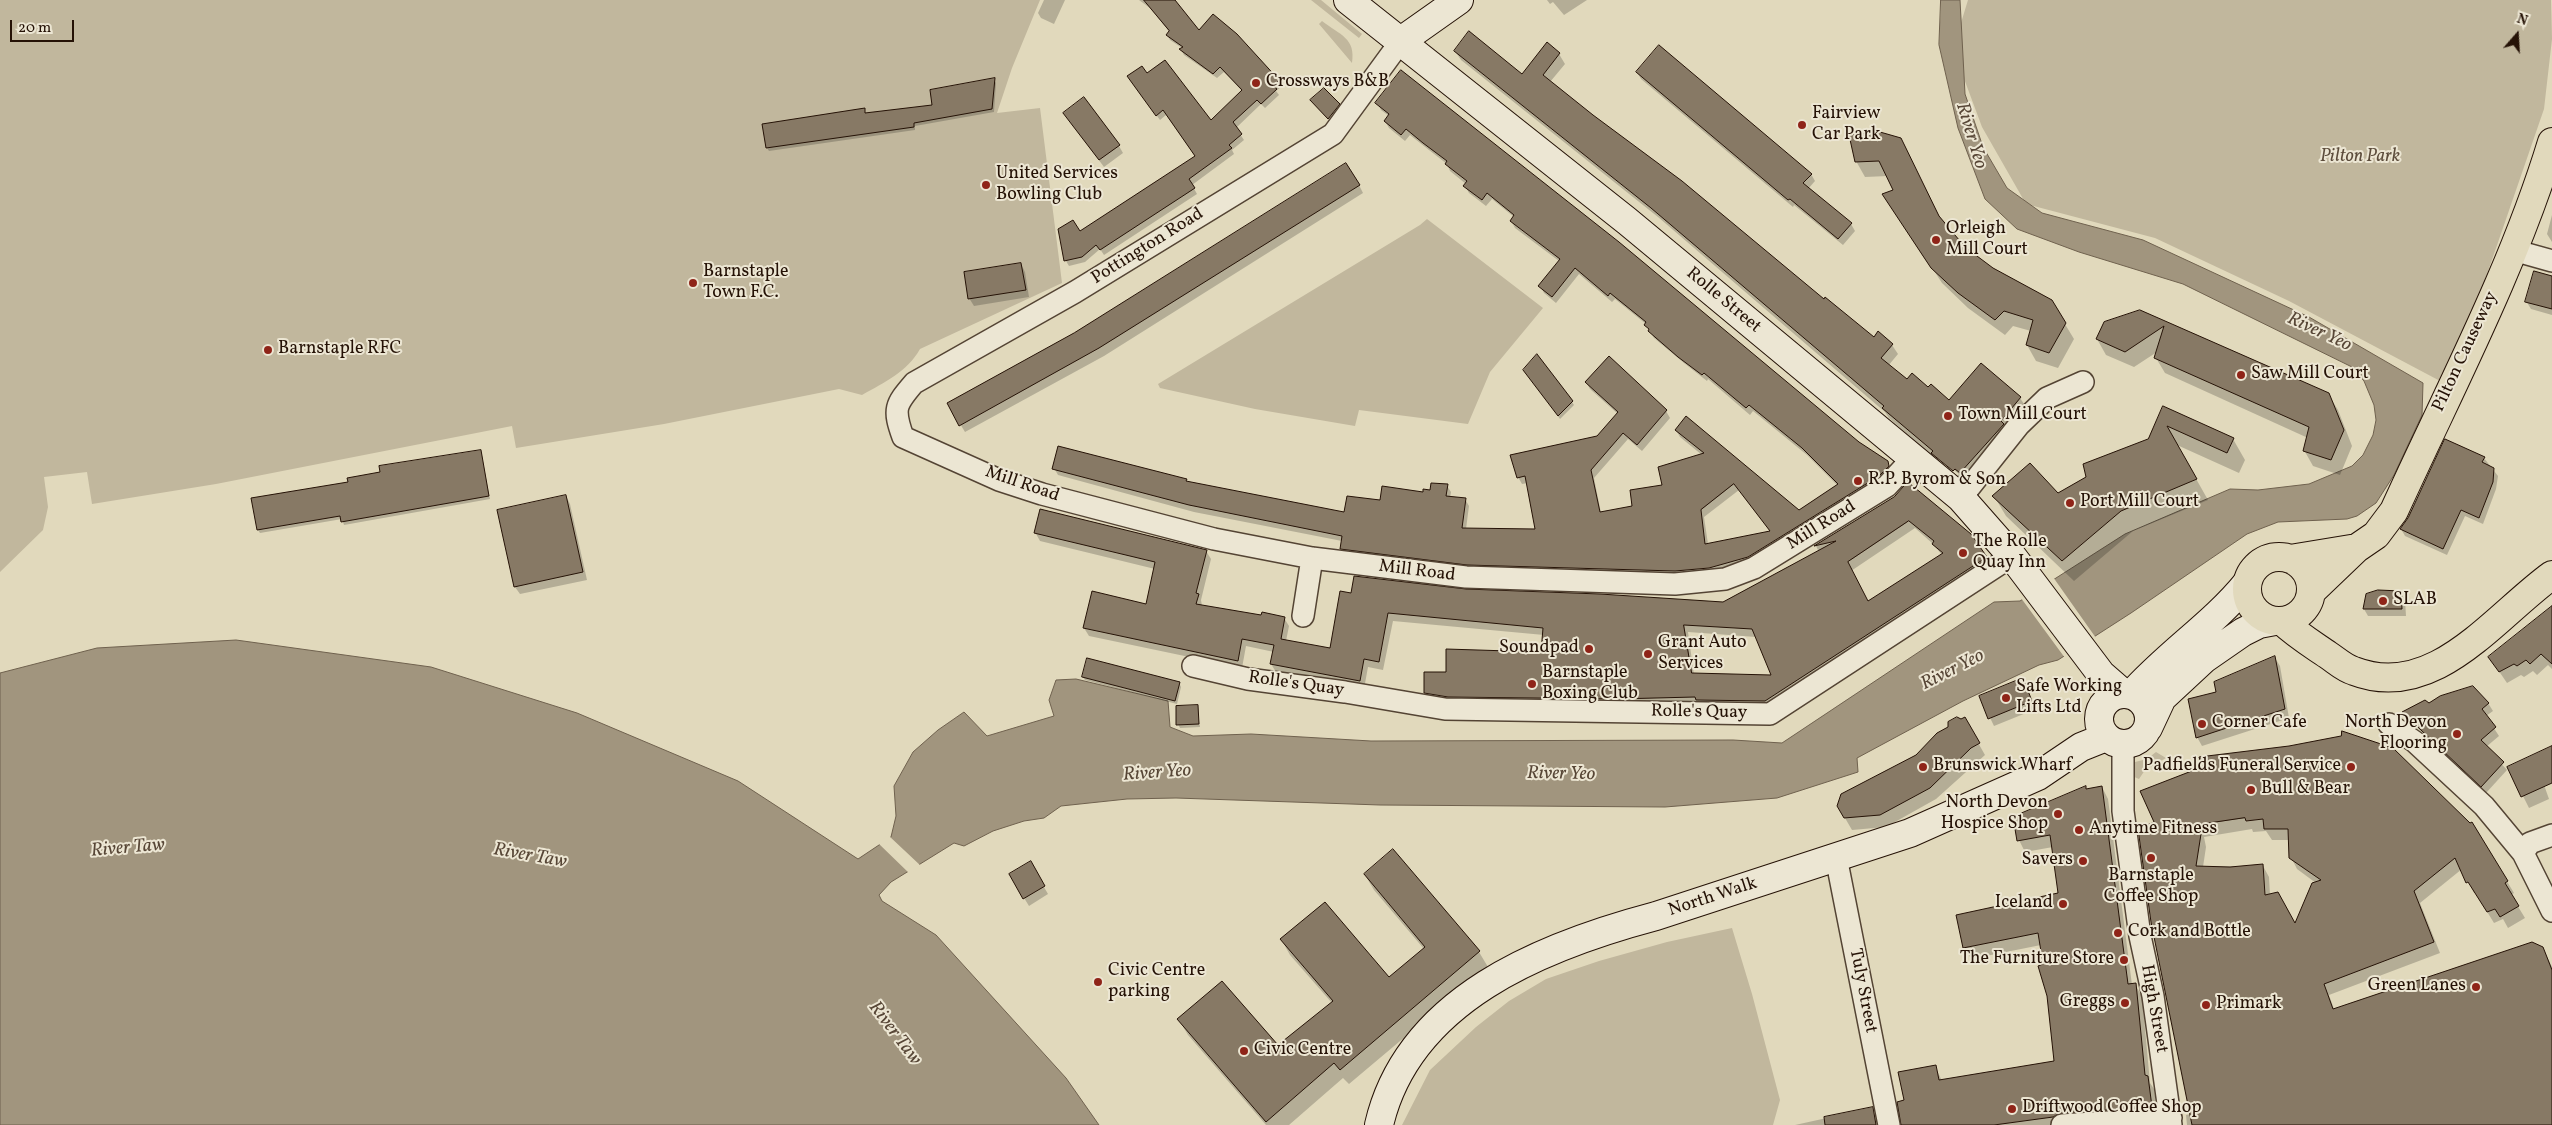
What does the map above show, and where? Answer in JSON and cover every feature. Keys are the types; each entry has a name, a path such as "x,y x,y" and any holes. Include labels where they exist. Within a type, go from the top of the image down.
{"main road":[{"name":"Rolle Street","path":"1348,0 1627,221 1961,498 2012,556 2119,698"},
{"path":"1401,42 1459,0"},
{"name":"Pilton Causeway","path":"2310,596 2357,548 2376,536 2394,511 2513,250 2533,200 2552,142"},
{"name":"Pilton Causeway","path":"2290,559 2357,548"},
{"path":"2329,656 2313,626 2310,582 2306,572 2299,564 2290,559 2281,557 2263,561 2250,574 2247,583 2251,605 2262,616 2278,621 2297,636 2348,668 2368,675 2387,678 2418,675 2455,654 2552,576"},
{"path":"2247,583 2233,601 2099,716 2099,724 2114,741 2139,740 2148,728 2162,698 2204,659 2243,632 2259,624 2299,615 2310,596"},
{"path":"2119,698 2143,702 2148,711 2148,728"},
{"name":"North Walk","path":"1380,1125 1394,1080 1409,1054 1464,999 1547,952 1617,927 1910,833 2038,776 2081,747 2114,741"}],"street":[{"name":"Pottington Road","path":"903,437 896,417 897,402 914,383 1075,292 1333,134 1401,42"},
{"path":"2513,250 2552,261"},
{"path":"1961,498 2013,432 2047,398 2083,382"},
{"name":"Mill Road","path":"903,437 998,480 1042,494 1214,539 1312,558 1466,577 1675,584 1715,581 1739,574 1782,552 1887,486 1912,459"},
{"name":"Rolle's Quay","path":"1193,666 1248,679 1345,692 1445,709 1770,714 2012,556"},
{"path":"1303,616 1312,558"},
{"path":"2389,724 2415,742 2455,777 2484,806 2523,853 2552,911"},
{"name":"High Street","path":"2114,741 2140,936 2153,996 2171,1122"},
{"path":"2523,853 2530,843 2552,835"},
{"name":"Tuly Street","path":"1836,857 1889,1125"},
{"path":"2062,1125 2171,1122"}],"green space":[{"path":"0,0 1040,0 1012,68 997,113 1040,108 1062,283 920,349 902,370 862,395 839,389 664,424 516,448 512,426 216,484 92,504 87,472 44,477 48,507 43,530 0,572"},
{"path":"1311,0 1321,0 1362,34 1359,38"},
{"name":"Pilton Park","path":"1968,0 2551,0 2552,39 2544,109 2485,280 2442,382 2289,301 2155,238 2026,204 1982,127 1953,49"},
{"path":"1322,21 1349,42 1353,55 1352,63 1319,24"},
{"path":"1427,219 1543,308 1490,372 1468,424 1359,410 1355,426 1255,409 1160,388 1158,384"},
{"path":"2156,752 2166,758 2145,770 2139,779 2132,776 2131,763 2147,759"},
{"path":"1732,928 1752,994 1780,1100 1773,1125 1402,1125 1430,1070 1476,1027 1509,1001 1546,979 1599,961 1667,942"}],"water":[{"path":"1941,0 1960,0 1965,94 1983,147 2007,188 2042,213 2143,240 2309,317 2423,383 2422,415 2394,475 2376,503 2357,516 2347,519 2278,522 2247,534 2058,660 2039,665 1963,701 1857,758 1858,772 1777,798 1665,807 1380,805 1176,798 1127,799 1061,806 1044,818 1024,821 993,831 964,846 954,843 891,882 879,895 882,901 936,935 1066,1078 1099,1125 0,1125 0,673 97,648 236,640 431,667 577,713 738,781 858,859 891,837 896,816 894,786 913,752 938,730 964,712 987,736 1054,716 1049,700 1056,680 1076,679 1168,701 1170,727 1193,736 1251,734 1371,741 1733,740 1782,743 1994,602 2020,601 2125,534 2230,489 2258,490 2309,484 2352,466 2363,455 2373,435 2376,420 2374,405 2364,381 2352,367 2183,284 2079,252 2017,229 1985,199 1958,128 1939,45"}],"pier":[{"path":"2053,577 2096,638 2065,658 2021,598"},
{"path":"888,835 921,866 910,874 878,843"}],"building":[{"path":"1144,0 1175,0 1199,30 1213,14 1237,34 1279,80 1273,86 1277,89 1261,104 1257,100 1233,122 1242,134 1229,145 1232,148 1189,179 1195,188 1100,250 1096,245 1082,257 1064,261 1058,229 1073,220 1080,231 1195,156 1163,110 1156,116 1127,76 1142,66 1147,73 1165,60 1211,120 1242,90 1220,67 1213,74 1179,49 1183,47 1166,35 1169,31"},
{"path":"1469,31 1522,74 1547,42 1560,53 1543,75 1682,181 1824,299 1825,297 1874,337 1878,331 1893,344 1881,358 1907,379 1912,373 1928,387 1931,384 1949,400 1981,363 2021,397 2001,421 2004,424 1960,473 1955,469 1953,471 1931,453 1933,451 1882,408 1884,406 1651,208 1454,51"},
{"path":"1659,45 1812,174 1803,183 1852,223 1838,239 1790,199 1788,200 1636,72"},
{"path":"1401,70 1619,242 1859,442 1888,461 1889,466 1879,476 1748,557 1709,568 1675,571 1467,565 1340,549 1342,536 1189,505 1052,469 1058,446 1187,479 1186,481 1344,512 1347,496 1380,500 1382,486 1423,492 1423,489 1430,490 1431,483 1448,484 1446,496 1466,498 1462,528 1535,529 1525,476 1517,478 1510,455 1597,436 1618,412 1585,382 1609,356 1667,410 1637,445 1623,433 1591,470 1600,512 1632,506 1630,490 1662,485 1658,467 1704,453 1675,430 1686,416 1799,510 1838,484 1802,448 1749,405 1746,408 1704,373 1702,375 1678,357 1648,331 1649,329 1644,325 1646,322 1610,293 1608,296 1575,268 1552,297 1538,286 1560,259 1510,221 1514,215 1487,193 1482,200 1463,186 1467,181 1445,164 1447,161 1406,129 1401,135 1384,121 1389,114 1375,103","holes":["1734,484 1770,531 1705,544 1701,510"]},
{"path":"995,78 992,109 914,123 914,127 766,148 762,124 865,108 865,113 932,105 930,90"},
{"path":"1324,88 1340,104 1328,119 1310,100"},
{"path":"1084,97 1120,145 1099,160 1063,113"},
{"name":"Orleigh Mill Court","path":"1880,132 1901,138 1939,216 1965,247 1993,268 2052,300 2066,323 2049,353 2026,345 2033,320 2004,311 1995,320 1958,293 1931,268 1882,194 1893,190 1879,161 1855,162 1849,135"},
{"path":"1346,163 1360,185 1099,348 959,426 947,403 1074,333"},
{"path":"1021,263 1026,290 968,299 964,272"},
{"path":"2534,271 2552,276 2552,309 2525,302"},
{"name":"Saw Mill Court","path":"2140,310 2329,393 2344,430 2331,460 2303,451 2309,427 2154,358 2164,326 2125,352 2096,339 2104,322"},
{"path":"1537,354 1573,401 1558,416 1523,370"},
{"name":"Port Mill Court","path":"2163,406 2234,438 2227,453 2167,426 2197,479 2121,511 2062,561 1992,496 2030,463 2058,493 2086,477 2083,464 2148,439"},
{"path":"2445,439 2485,457 2482,462 2494,468 2493,482 2479,518 2461,510 2443,549 2400,529 2408,518"},
{"path":"481,450 489,496 341,522 340,516 257,530 251,498 348,482 347,478 380,472 379,466"},
{"path":"1908,482 1971,534 1987,557 1765,701 1696,700 1695,697 1616,699 1448,697 1424,693 1424,672 1446,672 1446,649 1541,652 1543,628 1388,613 1379,662 1364,659 1360,681 1270,664 1274,645 1242,639 1238,661 1083,628 1092,591 1146,604 1155,562 1034,533 1040,509 1207,550 1196,593 1199,594 1196,604 1261,615 1262,612 1285,617 1281,639 1330,648 1340,591 1351,593 1354,576 1466,589 1600,594 1723,602 1836,541 1814,546 1894,497","holes":["1909,521 1934,541 1932,544 1943,553 1868,601 1848,562","1684,625 1752,629 1771,675 1692,673"]},
{"path":"566,495 583,572 514,587 497,510"},
{"name":"SLAB","path":"2378,590 2401,591 2402,609 2363,609 2366,594"},
{"path":"2552,606 2552,664 2541,654 2530,664 2526,660 2517,666 2514,664 2499,672 2488,657"},
{"path":"2275,656 2285,709 2196,738 2188,699 2216,692 2214,682"},
{"path":"1087,658 1180,682 1175,701 1082,677"},
{"name":"Safe Working Lifts Ltd","path":"2023,678 2032,701 1988,719 1979,696"},
{"name":"North Devon Flooring","path":"2473,686 2489,703 2482,709 2496,727 2481,740 2504,762 2481,787 2402,712 2425,700 2429,703 2440,696"},
{"path":"1198,705 1199,724 1176,725 1176,706"},
{"name":"Brunswick Wharf","path":"1957,717 1961,719 1965,717 1980,743 1971,748 1930,788 1880,815 1844,818 1837,806 1841,794 1916,755 1937,733 1948,727 1948,722"},
{"path":"2342,731 2393,748 2470,823 2472,822 2508,881 2505,883 2519,906 2500,917 2495,909 2487,912 2468,882 2466,883 2455,858 2414,891 2434,942 2324,984 2333,1009 2532,942 2543,947 2552,970 2552,1125 2192,1125 2151,922 2138,829 2154,822 2140,791 2202,767 2199,757 2289,746 2341,736","holes":["2245,818 2246,821 2263,819 2264,829 2288,829 2289,858 2321,880 2312,883 2295,923 2278,892 2265,895 2263,864 2230,867 2196,866 2201,834 2198,825"]},
{"path":"2552,746 2552,783 2521,797 2507,767"},
{"path":"2086,786 2086,789 2102,786 2128,984 2136,983 2145,1075 2148,1076 2152,1107 2061,1113 2053,1117 1994,1125 1901,1125 1897,1102 1904,1100 1898,1072 1936,1065 1939,1080 2054,1061 2047,996 2038,966 2043,964 2038,933 1963,948 1956,915 2058,893 2050,835 2017,841 2013,817"},
{"path":"1393,849 1480,951 1340,1070 1334,1063 1266,1122 1177,1019 1222,981 1278,1045 1333,1001 1280,939 1325,902 1389,977 1425,947 1364,874"},
{"path":"1031,861 1045,886 1023,899 1009,874"},
{"path":"1873,1107 1876,1125 1825,1125 1824,1117"}],"place":[{"name":"Crossways B&B","path":"1256,83"},
{"name":"Fairview Car Park","path":"1802,125"},
{"name":"United Services Bowling Club","path":"986,185"},
{"name":"Orleigh Mill Court","path":"1936,240"},
{"name":"Barnstaple Town F.C.","path":"693,283"},
{"name":"Barnstaple RFC","path":"268,350"},
{"name":"Saw Mill Court","path":"2241,375"},
{"name":"Town Mill Court","path":"1948,416"},
{"name":"R.P. Byrom & Son","path":"1858,481"},
{"name":"Port Mill Court","path":"2070,503"},
{"name":"The Rolle Quay Inn","path":"1963,553"},
{"name":"SLAB","path":"2383,601"},
{"name":"Soundpad","path":"1589,649"},
{"name":"Grant Auto Services","path":"1648,654"},
{"name":"Barnstaple Boxing Club","path":"1532,684"},
{"name":"Safe Working Lifts Ltd","path":"2006,698"},
{"name":"Corner Cafe","path":"2202,724"},
{"name":"North Devon Flooring","path":"2457,734"},
{"name":"Brunswick Wharf","path":"1923,767"},
{"name":"Padfields Funeral Service","path":"2351,767"},
{"name":"Bull & Bear","path":"2251,790"},
{"name":"North Devon Hospice Shop","path":"2058,814"},
{"name":"Anytime Fitness","path":"2079,830"},
{"name":"Barnstaple Coffee Shop","path":"2151,858"},
{"name":"Savers","path":"2083,861"},
{"name":"Iceland","path":"2063,904"},
{"name":"Cork and Bottle","path":"2118,933"},
{"name":"The Furniture Store","path":"2124,960"},
{"name":"Civic Centre parking","path":"1098,982"},
{"name":"Green Lanes","path":"2476,987"},
{"name":"Greggs","path":"2125,1003"},
{"name":"Primark","path":"2206,1005"},
{"name":"Civic Centre","path":"1244,1051"},
{"name":"Driftwood Coffee Shop","path":"2012,1109"}],"water label":[{"name":"River Yeo","path":"1970,136"},
{"name":"River Yeo","path":"2319,333"},
{"name":"River Yeo","path":"1953,671"},
{"name":"River Yeo","path":"1157,774"},
{"name":"River Yeo","path":"1561,775"},
{"name":"River Taw","path":"128,849"},
{"name":"River Taw","path":"530,857"},
{"name":"River Taw","path":"894,1034"}]}
